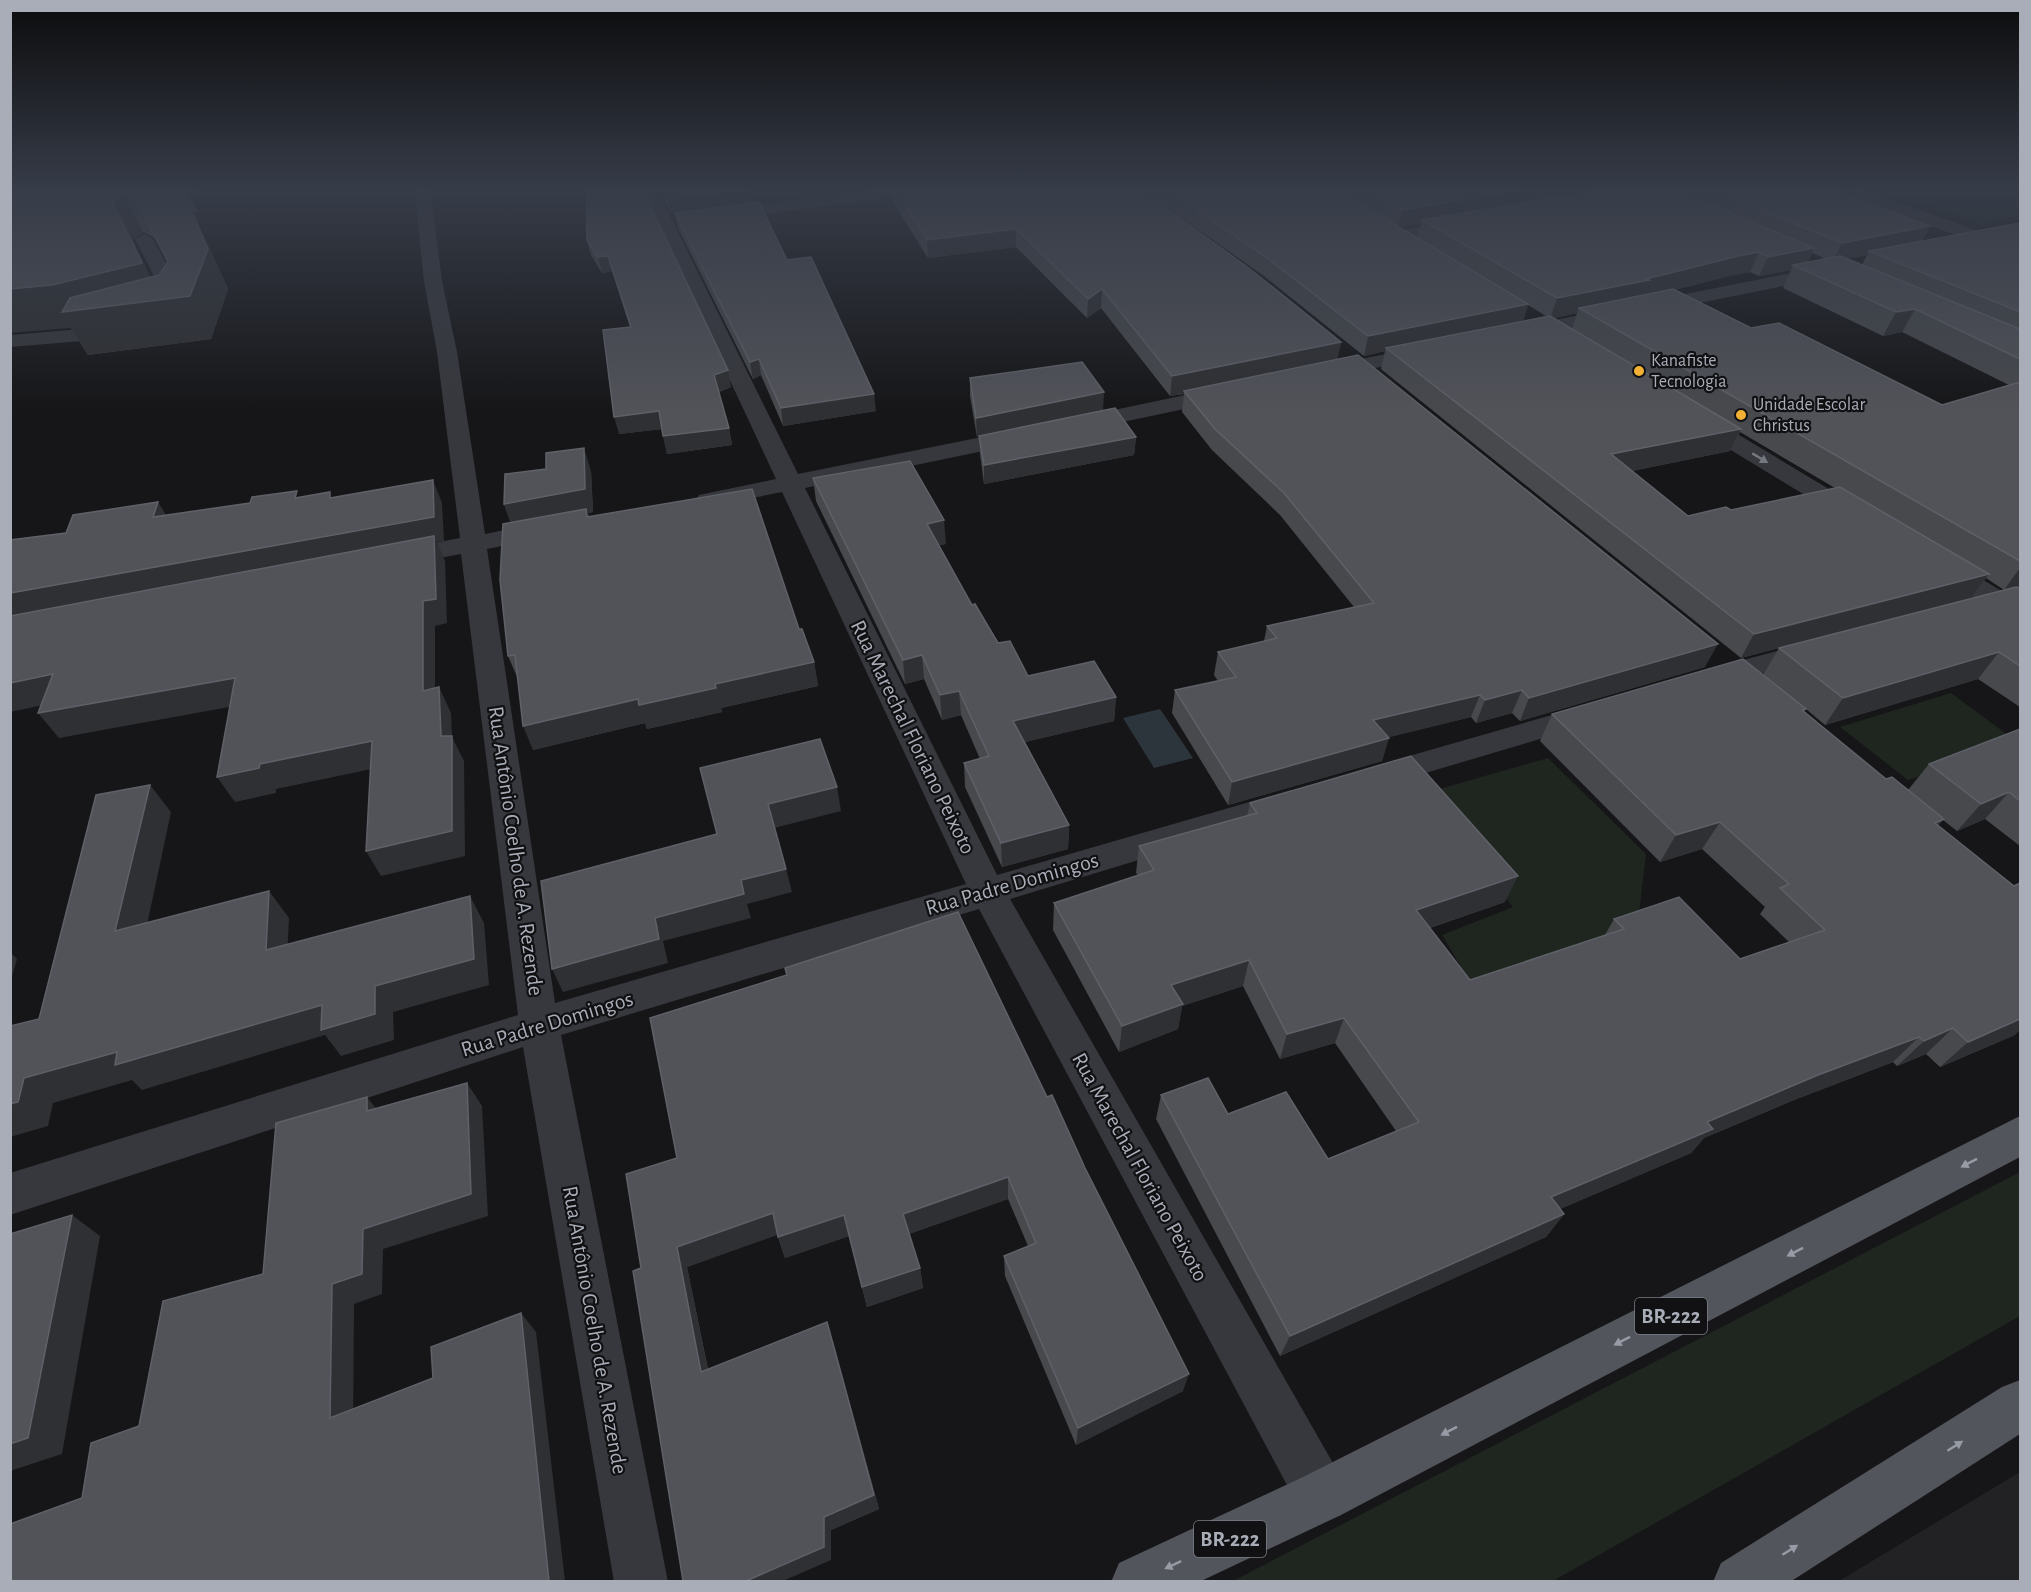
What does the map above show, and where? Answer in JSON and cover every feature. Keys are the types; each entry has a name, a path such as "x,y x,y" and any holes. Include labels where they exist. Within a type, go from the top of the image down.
{"main road":[{"name":"BR-222","path":"1138,1581 1322,1496 2020,1136"},
{"path":"1740,1581 2020,1405"}],"street":[{"path":"10,341 82,334 173,310 177,303 156,262"},
{"name":"Rua Antônio Coelho de A. Rezende","path":"431,262 447,352 539,1025 641,1581"},
{"name":"Rua Marechal Floriano Peixoto","path":"690,262 790,485 987,891 1322,1496"},
{"path":"1501,337 1844,270 1819,262"},
{"path":"1515,310 1576,347"},
{"path":"1328,343 1383,388"},
{"path":"1298,378 1445,348"},
{"path":"684,504 790,485 1252,388"},
{"path":"1677,407 1869,523"},
{"path":"369,564 567,526"},
{"path":"1919,553 2014,604"},
{"path":"1954,614 2014,604"},
{"path":"1677,688 1725,664 1850,641"},
{"path":"1725,664 1762,694"},
{"name":"Rua Padre Domingos","path":"10,1194 539,1025 1619,705"}],"shaded area":[{"path":"1951,693 2020,744 1908,780 1840,727"},
{"path":"1160,709 1193,758 1154,768 1123,718"},
{"path":"1548,758 1646,854 1639,913 1580,951 1469,980 1442,935 1513,907 1422,794"},
{"path":"2020,1172 2020,1316 1553,1581 1233,1581"},
{"path":"2020,1472 2020,1581 1839,1581"}],"building":[{"path":"10,262 142,263 52,285 10,289"},
{"path":"168,262 203,262 190,296 62,312 70,298 159,275"},
{"path":"610,262 677,262 728,370 714,375 729,428 663,436 659,411 614,417 603,330 631,327"},
{"path":"700,262 813,262 874,394 781,408 759,359 750,362"},
{"path":"1050,262 1241,262 1341,342 1172,376 1102,289 1088,299"},
{"path":"1273,262 1458,262 1528,304 1368,336"},
{"path":"1495,262 1713,262 1646,279 1649,280 1557,298"},
{"path":"1807,262 1856,262 2020,329 2020,359 1915,309 1896,312 1793,265"},
{"path":"1897,262 2020,262 2020,312"},
{"path":"1673,289 1751,328 1779,323 1942,405 2020,382 2020,561 1579,308"},
{"path":"1550,316 1741,429 1611,454 1688,516 1726,507 1731,510 1840,487 1989,574 1754,634 1386,348"},
{"path":"1358,355 1718,644 1529,698 1522,690 1485,700 1480,695 1373,720 1389,738 1232,782 1175,690 1236,677 1218,652 1277,638 1267,626 1374,603 1284,493 1215,429 1184,391"},
{"path":"1082,362 1104,392 976,418 970,378"},
{"path":"1115,408 1136,437 984,465 979,436"},
{"path":"584,448 585,489 504,504 505,474 546,469 546,453"},
{"path":"910,461 944,520 927,524 972,605 975,604 998,643 1010,641 1028,676 1094,661 1116,697 1013,721 1069,825 1001,843 964,763 989,756 959,691 940,695 922,655 903,660 813,478"},
{"path":"433,480 434,517 10,593 10,540 66,533 73,515 158,502 153,517 250,503 252,497 297,491 295,498 330,492 330,498"},
{"path":"752,489 799,629 802,629 814,662 715,684 716,688 639,705 638,699 523,726 515,655 508,656 500,580 503,524 586,509 587,517"},
{"path":"434,536 436,599 423,601 423,691 439,687 441,736 452,736 452,831 366,851 372,741 260,764 259,768 217,777 235,678 38,713 53,674 10,683 10,616"},
{"path":"2016,587 2020,588 2020,666 1999,652 1843,698 1779,648"},
{"path":"1743,659 1806,709 1802,710 1886,779 1892,777 1944,819 1935,823 2014,886 2020,883 2020,1019 1968,1042 1953,1028 1924,1041 1919,1037 1818,1075 1707,1122 1713,1129 1551,1197 1564,1214 1290,1336 1161,1095 1208,1078 1228,1114 1286,1092 1328,1159 1419,1122 1344,1018 1287,1034 1249,960 1171,985 1183,1004 1122,1026 1054,903 1154,870 1139,846 1257,813 1250,803 1411,756 1518,876 1416,910 1470,980 1624,929 1614,919 1679,897 1740,959 1825,930 1780,888 1789,884 1720,822 1676,835 1552,714"},
{"path":"2020,729 2020,801 2009,792 1981,804 1929,764"},
{"path":"820,739 837,787 768,804 786,869 741,880 744,894 655,918 659,939 552,969 541,881 717,834 700,768"},
{"path":"150,785 115,931 269,891 266,950 470,896 474,959 375,986 375,1014 321,1030 322,1005 115,1065 117,1052 24,1078 18,1102 10,1104 10,1026 39,1019 96,795"},
{"path":"958,912 1047,1097 1052,1095 1085,1168 1189,1374 1078,1428 1004,1256 1036,1243 1008,1177 903,1214 920,1268 862,1287 844,1215 778,1237 773,1213 677,1247 701,1372 827,1322 874,1495 824,1517 824,1547 746,1581 683,1581 633,1271 641,1268 626,1174 677,1158 650,1018 787,975 785,968"},
{"path":"467,1083 471,1194 363,1229 362,1274 332,1284 330,1418 433,1378 431,1347 521,1313 549,1581 10,1581 10,1524 82,1498 91,1443 139,1426 163,1301 263,1274 276,1123 367,1097 367,1111"},
{"path":"72,1215 28,1438 10,1444 10,1234"}],"place":[{"name":"Kanafiste Tecnologia","path":"1639,371"},
{"name":"Unidade Escolar Christus","path":"1741,415"}]}
